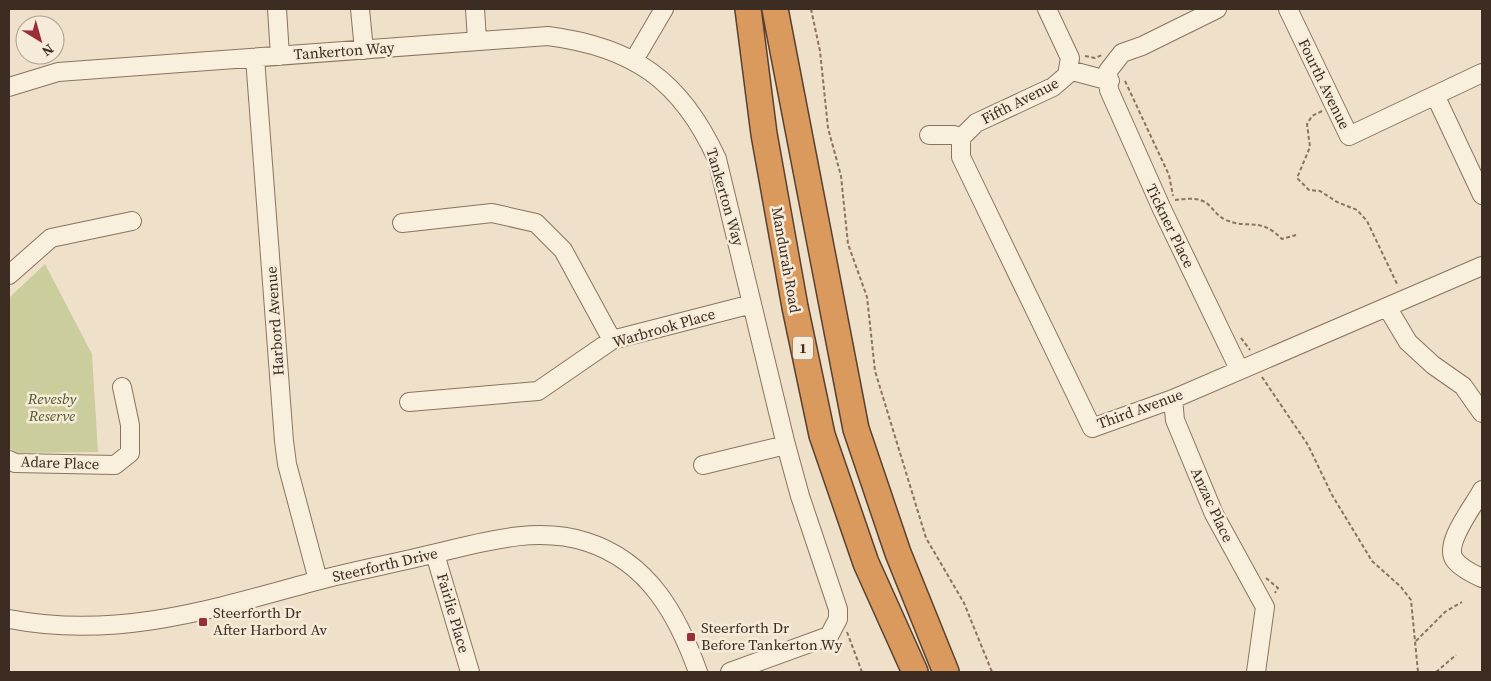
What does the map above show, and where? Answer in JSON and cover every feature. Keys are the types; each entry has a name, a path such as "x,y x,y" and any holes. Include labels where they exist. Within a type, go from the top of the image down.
{"highway":[{"name":"Mandurah Road","path":"748,9 765,144 795,307 822,434 866,563 915,672"},
{"path":"775,9 856,429 898,553 946,672"}],"street":[{"path":"277,9 280,56"},
{"path":"360,9 364,50"},
{"path":"475,9 477,40"},
{"path":"634,60 664,9"},
{"path":"1047,9 1070,58 1069,70"},
{"path":"1114,76 1108,71 1122,53 1142,46 1217,9"},
{"name":"Fourth Avenue","path":"1288,9 1349,136 1482,73"},
{"name":"Tankerton Way","path":"9,87 58,72 548,36 583,40 634,60 680,97 704,132 717,159 786,445 800,496 835,597 838,619 829,636 822,640 730,672"},
{"name":"Harbord Avenue","path":"255,58 284,441 287,464 318,580"},
{"name":"Fifth Avenue","path":"961,138 976,122 1053,87 1062,81 1069,70 1114,76"},
{"name":"Tickner Place","path":"1114,76 1109,90 1114,106 1239,369"},
{"path":"1436,95 1482,194"},
{"path":"929,135 961,138"},
{"name":"Third Avenue","path":"961,138 962,157 1092,428 1172,399 1482,266"},
{"path":"402,223 492,213 536,223 564,250 612,340"},
{"path":"9,275 51,238 132,220"},
{"name":"Warbrook Place","path":"409,402 538,391 612,340 752,304"},
{"path":"1387,307 1408,342 1433,365 1463,386 1482,413"},
{"name":"Adare Place","path":"9,460 15,463 115,465 130,452 130,425 122,387"},
{"name":"Anzac Place","path":"1172,399 1175,420 1214,514 1265,607 1256,672"},
{"path":"703,465 786,445"},
{"path":"1482,490 1451,542 1453,558 1467,571 1482,578"},
{"name":"Steerforth Drive","path":"9,619 76,626 137,624 206,612 318,580 518,536 550,535 587,542 603,549 632,568 659,593 678,621 698,672"},
{"name":"Fairlie Place","path":"435,554 470,672"}],"path":[{"path":"811,9 820,51 828,128 841,176 848,244 867,297 876,371 926,538 964,603 992,672"},
{"path":"1114,76 1169,175 1174,200 1178,208"},
{"path":"1334,105 1312,116 1306,124 1310,146 1296,178 1309,190 1320,191 1337,202 1357,210 1367,221 1400,290"},
{"path":"1174,200 1196,199 1207,203 1214,212 1227,220 1262,224 1272,229 1282,239 1296,235"},
{"path":"1239,334 1256,362 1260,374 1308,445 1332,495 1372,561 1401,587 1411,600 1418,672"},
{"path":"1416,641 1445,612 1462,602"},
{"path":"846,630 862,672"},
{"path":"1436,672 1456,655"}],"green space":[{"name":"Revesby Reserve","path":"45,264 92,354 98,452 18,453 9,448 9,298"}],"place":[{"name":"Steerforth Dr After Harbord Av","path":"203,622"},
{"name":"Steerforth Dr Before Tankerton Wy","path":"691,637"}]}
